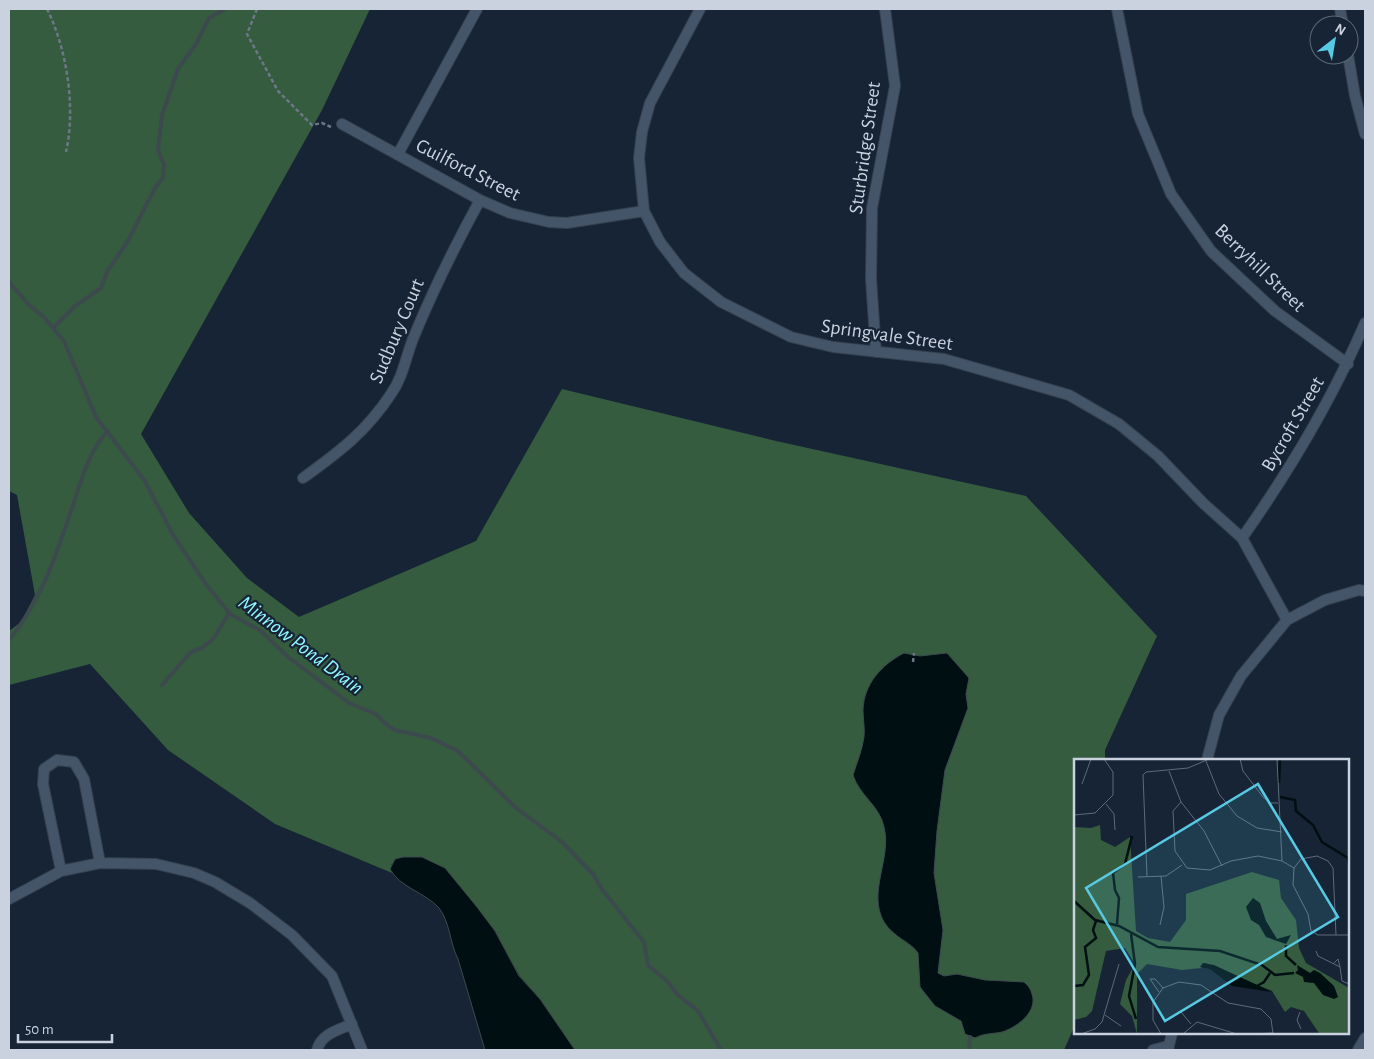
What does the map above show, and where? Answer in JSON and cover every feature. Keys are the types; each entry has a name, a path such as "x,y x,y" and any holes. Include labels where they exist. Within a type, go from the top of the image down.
{"street":[{"path":"398,154 477,9"},
{"name":"Springvale Street","path":"700,9 650,103 642,132 639,158 644,211 660,242 684,273 721,302 791,338 833,347 944,360 1069,395 1119,424 1152,451 1242,538 1288,620"},
{"name":"Sturbridge Street","path":"876,352 872,279 872,208 895,86 885,9"},
{"name":"Berryhill Street","path":"1117,9 1138,114 1171,194 1211,251 1275,311 1348,364"},
{"path":"1349,65 1354,96 1365,134"},
{"name":"Guilford Street","path":"342,124 480,200 510,213 549,222 586,222 644,211"},
{"name":"Sudbury Court","path":"303,478 347,446 373,420 392,393 400,378 413,337 439,276 480,200"},
{"name":"Bycroft Street","path":"1242,538 1308,439 1348,364 1365,323"},
{"path":"1207,759 1219,715 1241,676 1288,620 1325,600 1359,590 1365,591"},
{"path":"61,871 43,784 44,769 57,760 74,762 84,779 100,863"},
{"path":"9,899 61,871 100,863 156,864 194,873 215,882 250,903 292,935 332,976 362,1050"},
{"path":"317,1050 319,1042 325,1037 352,1024"},
{"path":"1153,1050 1168,1048 1172,1034"},
{"path":"1358,1050 1365,1038"}],"path":[{"path":"47,9 67,69 69,136 66,152"},
{"path":"258,9 247,34 278,91 312,125 322,123 333,128 342,124"},
{"path":"913,662 914,653"}],"green space":[{"path":"9,9 370,9 322,110 141,434 189,513 247,578 299,617 476,541 562,389 776,441 1026,496 1157,636 1105,750 1105,759 1074,759 1074,1027 1064,1050 575,1050 540,999 519,975 495,931 445,868 398,858 391,865 392,873 275,824 168,750 90,664 9,685 9,631 21,622 35,595 17,495 9,491"}],"shaded area":[{"path":"904,653 920,656 947,653 969,678 966,694 968,708 945,770 937,831 934,873 943,930 938,973 944,976 957,974 985,980 1024,982 1033,996 1030,1010 1018,1024 1002,1032 985,1034 975,1038 965,1034 961,1021 935,1006 920,987 918,953 884,922 879,911 878,899 886,839 884,827 878,813 860,789 853,775 864,737 864,701 870,684 881,669"},
{"path":"422,857 445,868 495,931 519,976 540,999 575,1050 485,1050 443,914 434,903 400,881 390,869 395,859"}],"waterway":[{"path":"54,327 74,307 101,288 108,270 128,241 155,188 163,178 164,165 158,150 162,115 178,69 196,44 209,18 225,9"},
{"name":"Minnow Pond Drain","path":"9,282 29,305 44,317 64,341 96,417 145,481 172,533 206,584 230,614 261,631 287,656 349,703 376,714 395,730 431,738 458,751 515,807 562,842 594,875 601,888 644,942 648,965 668,982 678,995 698,1011 721,1050"},
{"path":"9,640 38,596 58,548 90,459 95,448 108,431"},
{"path":"162,685 191,652 202,648 214,638 229,613"},
{"path":"969,1050 970,1037"}]}
